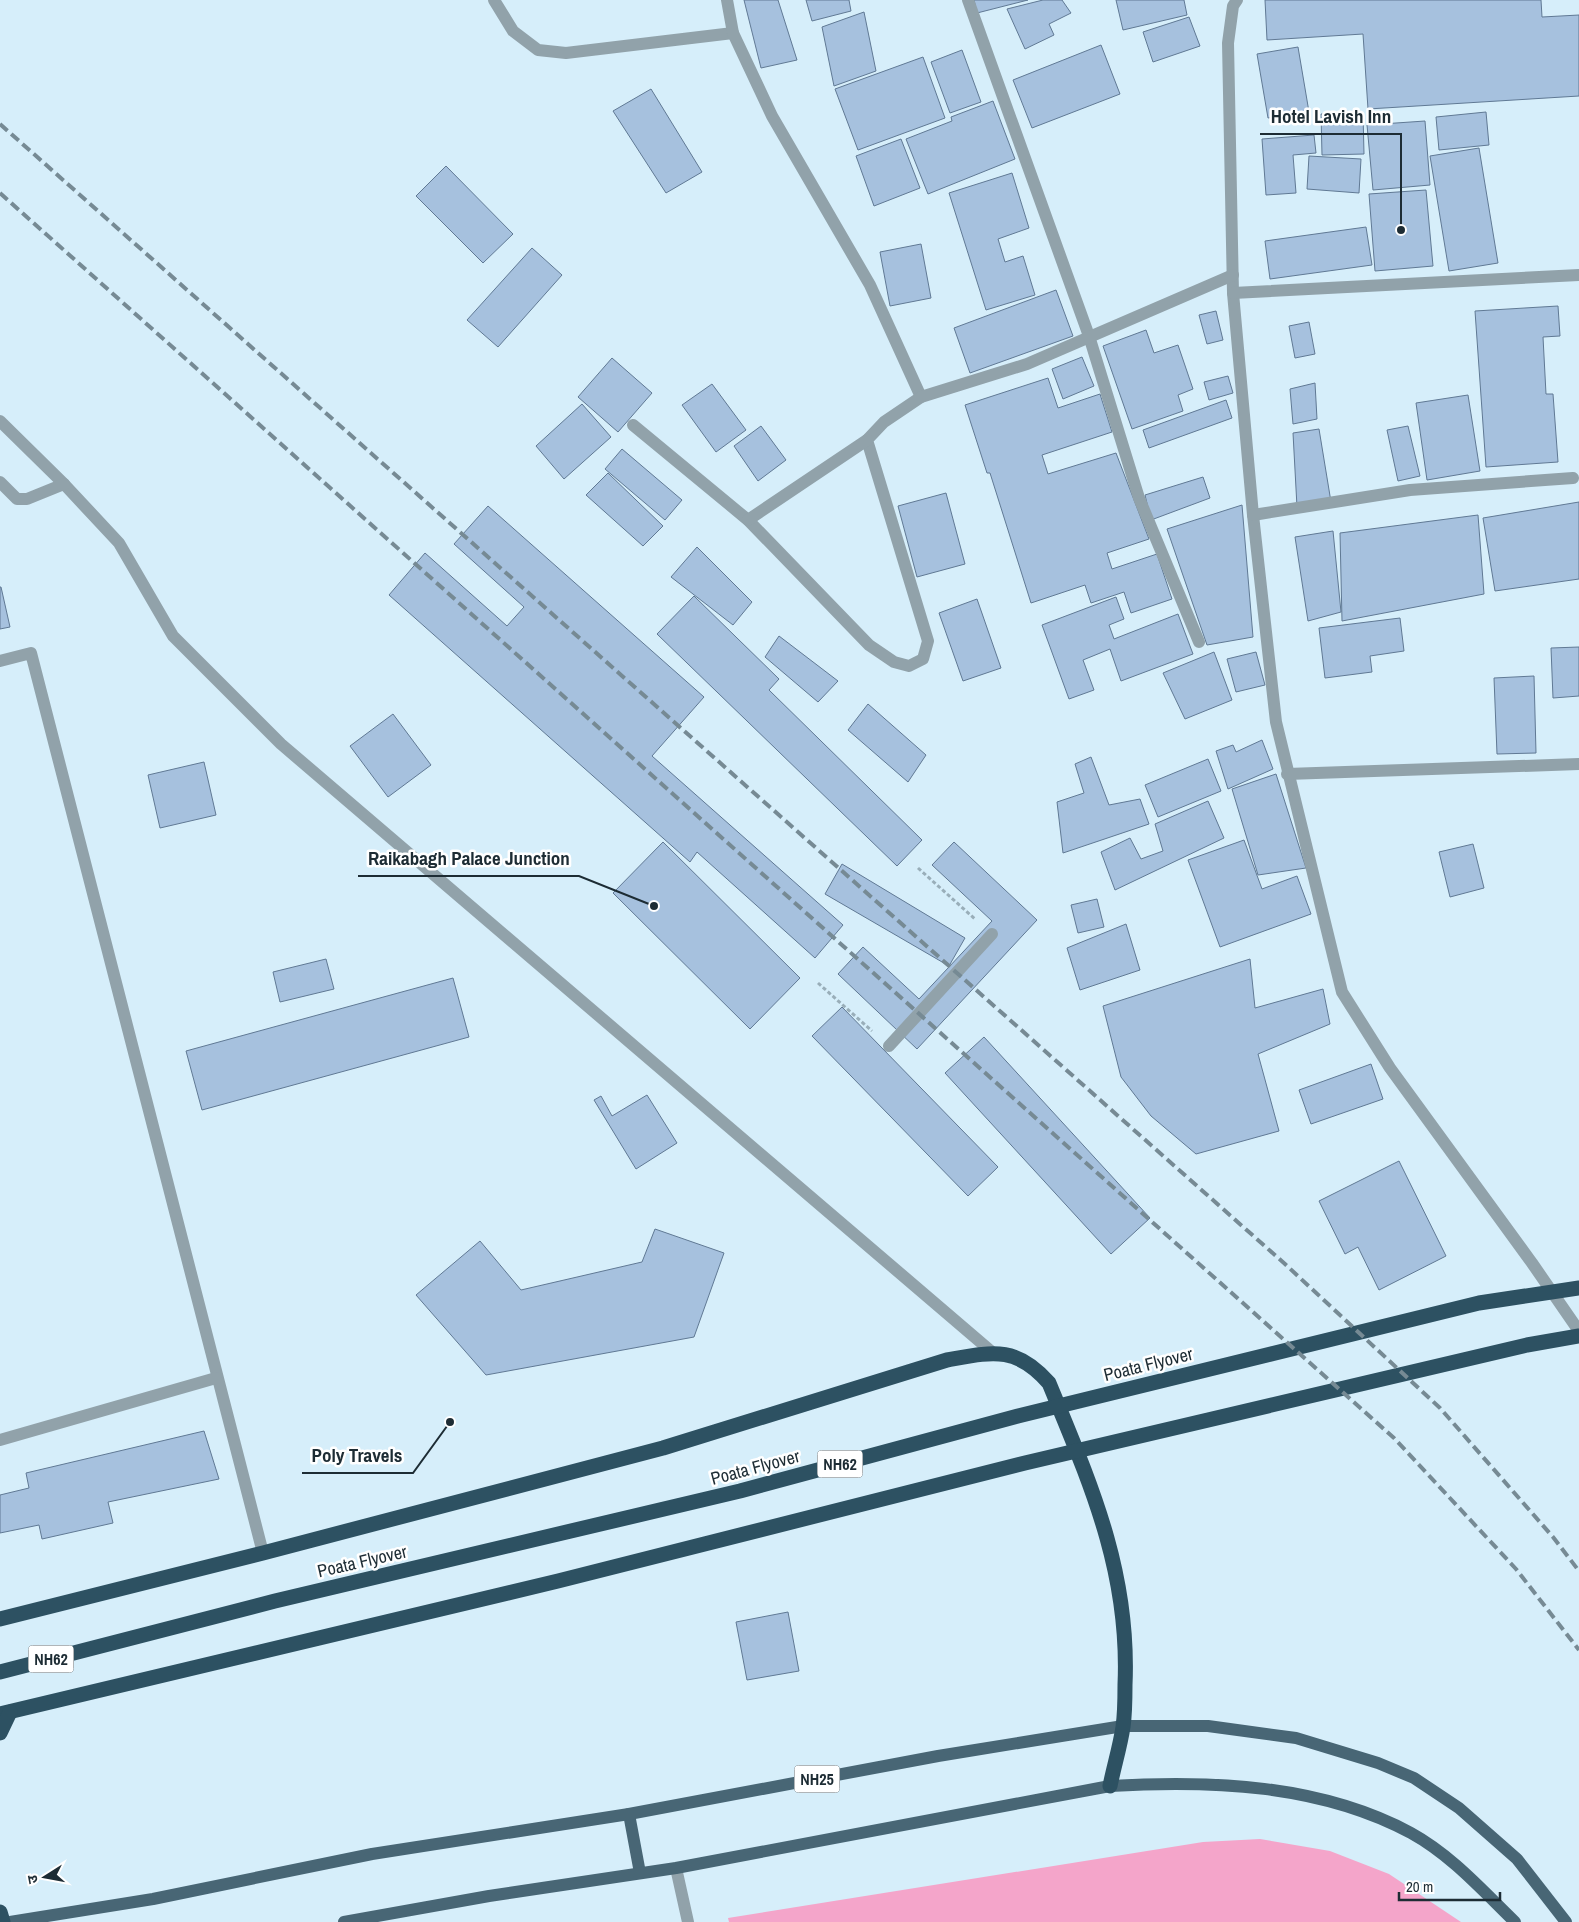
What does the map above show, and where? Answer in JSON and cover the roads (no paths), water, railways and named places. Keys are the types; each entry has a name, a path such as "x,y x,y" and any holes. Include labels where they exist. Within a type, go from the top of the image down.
{"highway":[{"name":"Poata Flyover","path":"0,1672 275,1601 740,1491 1018,1416 1480,1302 1579,1288"},
{"name":"NH62","path":"5,1713 558,1581 1025,1463 1527,1345 1579,1336"},
{"path":"0,1619 263,1553 663,1448 948,1360 992,1352 1020,1359 1036,1368 1049,1383 1096,1496 1110,1547 1121,1597 1126,1639 1124,1726 1110,1786"},
{"path":"0,1733 5,1713"},
{"path":"0,1912 3,1922"}],"main road":[{"name":"NH25","path":"10,1922 153,1899 372,1854 629,1814 938,1756 1124,1726 1208,1726 1296,1738 1378,1763 1414,1778 1458,1808 1517,1859 1566,1922"},
{"path":"344,1922 676,1868 1110,1786 1173,1782 1264,1789 1340,1804 1411,1833 1456,1864 1515,1922"},
{"path":"629,1814 640,1873"}],"street":[{"path":"494,0 513,31 538,50 566,53 733,32"},
{"path":"727,0 733,32 772,116 870,285 921,397"},
{"path":"968,0 1089,336 1139,498 1199,642"},
{"path":"1233,2 1228,43 1233,293 1253,514 1276,722 1287,774 1316,879 1342,992 1390,1068 1532,1263 1579,1331"},
{"path":"748,520 867,440 884,422 921,397 1027,364 1233,275"},
{"path":"1233,293 1579,275"},
{"path":"0,420 119,543 173,636 281,744 992,1352"},
{"path":"633,425 748,520 869,645 894,662 909,666 923,659 928,641 867,440"},
{"path":"1253,514 1410,490 1574,478"},
{"path":"0,482 17,498 27,499 64,484"},
{"path":"0,660 31,653 216,1378 263,1553"},
{"path":"1287,774 1579,764"},
{"path":"889,1046 992,934"},
{"path":"0,1440 216,1378"},
{"path":"676,1868 688,1922"}],"railway":[{"path":"0,124 1285,1264 1440,1408 1553,1537 1579,1571"},
{"path":"0,193 1394,1438 1516,1569 1579,1650"}],"place":[{"name":"Hotel Lavish Inn","path":"1401,230"},
{"name":"Raikabagh Palace Junction","path":"654,906"},
{"name":"Poly Travels","path":"450,1422"}]}
